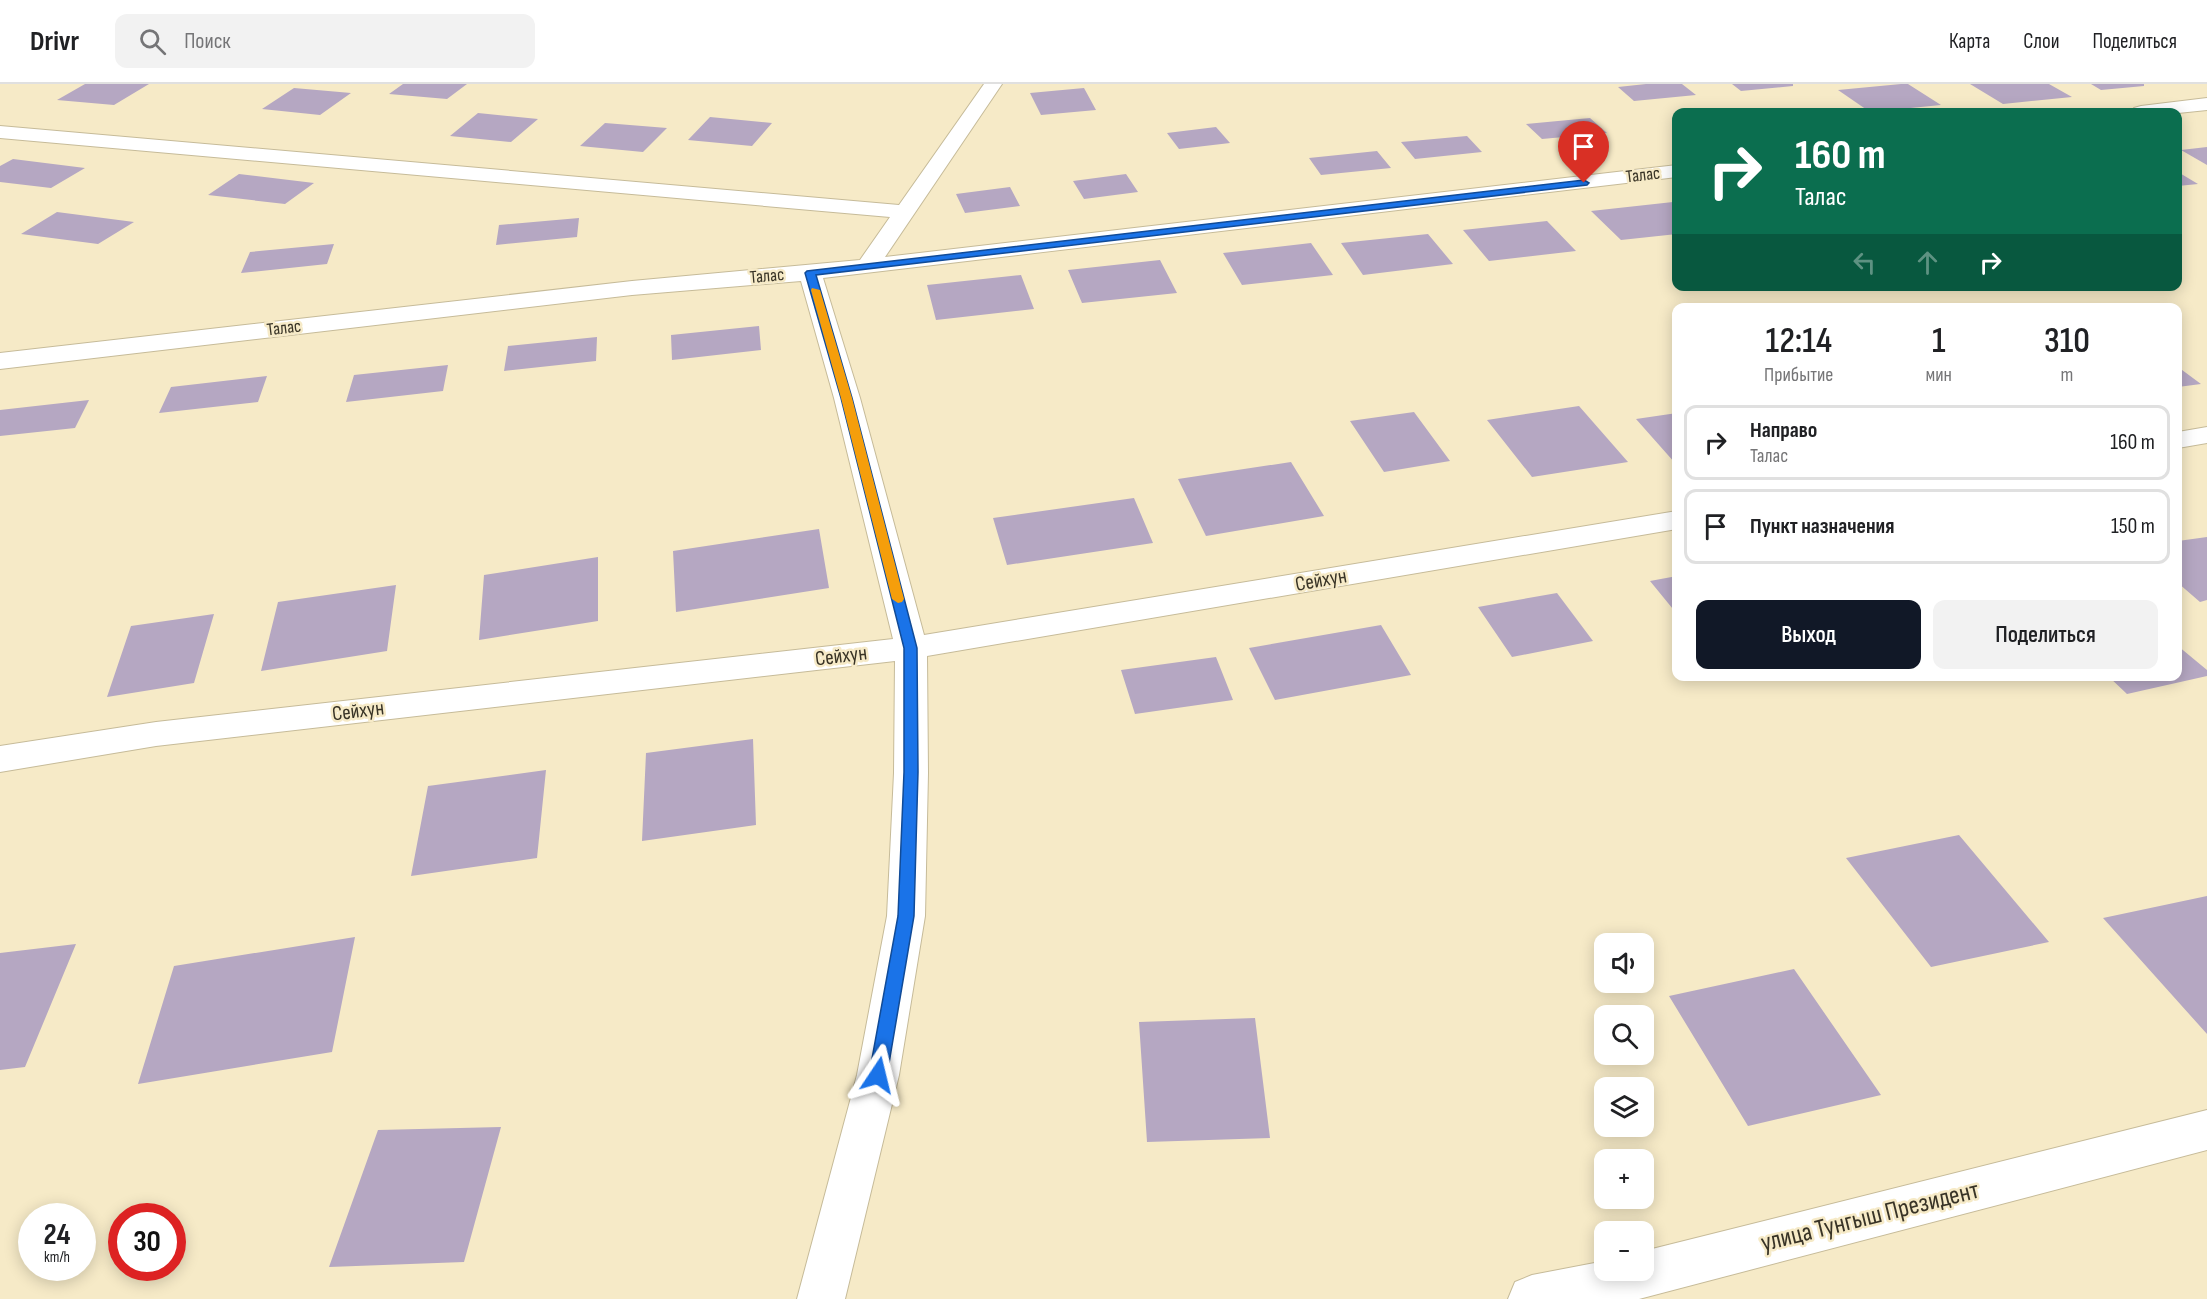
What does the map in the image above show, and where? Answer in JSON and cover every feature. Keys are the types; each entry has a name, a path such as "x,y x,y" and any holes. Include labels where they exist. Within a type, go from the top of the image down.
{"street":[{"path":"868,265 993,84"},
{"path":"2174,108 2207,104"},
{"path":"0,132 903,212"},
{"name":"Талас","path":"0,361 632,288 810,273 1672,172"},
{"path":"810,273 847,398 911,648 911,772 906,916 878,1075 820,1299"},
{"path":"2182,439 2207,435"},
{"name":"Сейхун","path":"0,759 156,734 911,648 1672,521"},
{"name":"улица Тунгыш Президент","path":"1532,1299 1603,1285 2207,1130"}],"building":[{"path":"85,84 149,84 114,105 57,100"},
{"path":"403,84 467,84 447,99 389,94"},
{"path":"1682,84 1696,95 1634,101 1618,87"},
{"path":"1732,84 1793,84 1793,86 1741,91"},
{"path":"1908,84 1941,105 1911,108 1864,108 1838,90"},
{"path":"1970,84 2049,84 2072,97 2003,104"},
{"path":"2091,84 2144,84 2144,86 2101,90"},
{"path":"294,88 351,93 320,115 262,109"},
{"path":"1084,88 1096,110 1041,115 1030,93"},
{"path":"478,113 538,119 511,142 450,136"},
{"path":"710,117 772,123 752,146 688,140"},
{"path":"1590,118 1607,133 1542,139 1526,124"},
{"path":"605,123 667,128 643,152 580,146"},
{"path":"1216,127 1230,143 1179,149 1167,133"},
{"path":"1467,136 1482,152 1415,159 1401,142"},
{"path":"2207,147 2207,165 2182,151"},
{"path":"1377,151 1391,168 1321,175 1309,158"},
{"path":"13,159 85,168 51,188 0,182 0,166"},
{"path":"239,174 314,183 285,204 208,195"},
{"path":"1126,174 1138,192 1084,199 1073,181"},
{"path":"2182,174 2198,184 2182,186"},
{"path":"1010,187 1020,206 965,213 956,194"},
{"path":"1672,202 1672,235 1621,240 1591,211"},
{"path":"57,212 134,222 98,244 21,234"},
{"path":"579,218 577,237 496,245 499,225"},
{"path":"1547,221 1576,251 1489,261 1463,230"},
{"path":"1428,234 1453,264 1363,275 1341,243"},
{"path":"1311,243 1333,275 1242,285 1223,253"},
{"path":"334,244 327,264 241,273 250,252"},
{"path":"1160,260 1177,293 1082,303 1068,270"},
{"path":"1021,275 1034,309 936,320 927,285"},
{"path":"759,326 761,350 672,360 671,335"},
{"path":"597,337 596,361 504,371 508,346"},
{"path":"448,365 443,391 346,402 354,375"},
{"path":"2182,370 2201,384 2182,386"},
{"path":"267,376 258,402 159,413 171,387"},
{"path":"89,400 75,428 0,436 0,410"},
{"path":"1579,406 1628,462 1532,477 1487,420"},
{"path":"1414,412 1450,461 1384,472 1350,421"},
{"path":"1672,414 1672,460 1636,419"},
{"path":"1291,462 1324,516 1206,536 1178,479"},
{"path":"1134,498 1153,543 1007,565 993,518"},
{"path":"819,529 829,588 676,612 673,551"},
{"path":"2207,537 2207,600 2200,602 2182,586 2182,540"},
{"path":"598,557 598,621 479,640 484,575"},
{"path":"1672,577 1672,608 1650,581"},
{"path":"396,585 387,651 261,671 278,602"},
{"path":"1557,593 1593,641 1512,657 1478,607"},
{"path":"214,614 194,683 107,697 131,626"},
{"path":"1381,625 1411,675 1275,700 1249,648"},
{"path":"2182,649 2207,670 2207,676 2127,694 2113,681 2182,681"},
{"path":"1216,657 1233,700 1135,714 1121,670"},
{"path":"753,739 756,825 642,841 646,753"},
{"path":"546,770 537,858 411,876 428,786"},
{"path":"1959,835 2049,942 1931,967 1846,858"},
{"path":"2207,896 2207,1034 2103,918"},
{"path":"355,937 332,1052 138,1084 174,966"},
{"path":"76,944 25,1067 0,1070 0,953"},
{"path":"1794,969 1881,1095 1748,1126 1669,996"},
{"path":"1255,1018 1270,1138 1147,1142 1139,1022"},
{"path":"501,1127 464,1262 329,1267 378,1130"}],"slow traffic":[{"path":"815,290 847,398 898,599"}],"route":[{"path":"878,1075 906,916 911,772 911,648 847,398 810,273 1584,183"}]}
